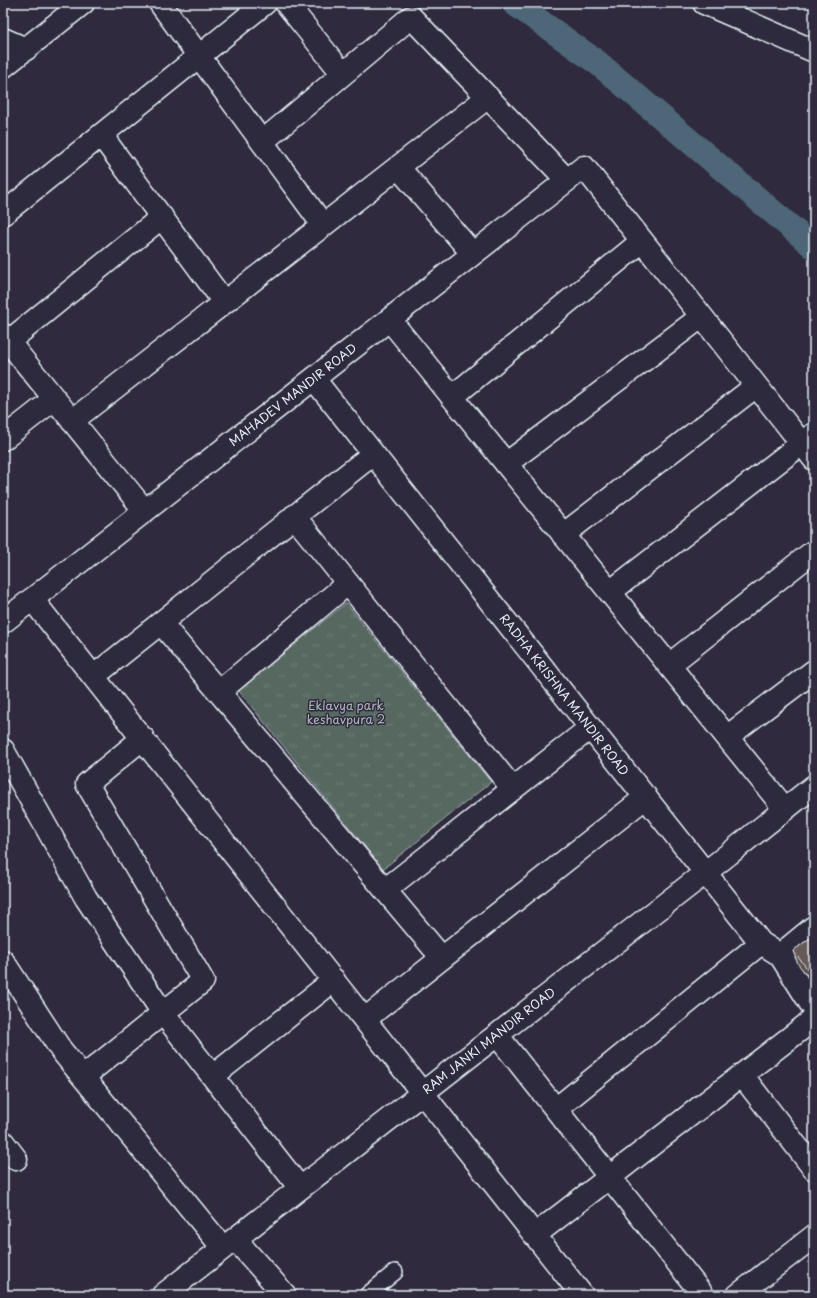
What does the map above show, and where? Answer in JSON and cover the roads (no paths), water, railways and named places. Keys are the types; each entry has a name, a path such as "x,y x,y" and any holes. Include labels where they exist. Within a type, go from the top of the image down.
{"street":[{"path":"3,67 83,3"},
{"path":"160,3 323,225"},
{"path":"3,214 265,3"},
{"path":"286,3 343,74"},
{"path":"704,3 814,51"},
{"path":"262,142 411,17 488,97 575,174 642,241 756,386 810,446 610,592"},
{"path":"3,39 26,49"},
{"path":"72,421 488,97"},
{"path":"101,135 224,302"},
{"path":"398,167 473,254"},
{"name":"MAHADEV MANDIR ROAD","path":"3,622 575,174"},
{"path":"145,511 6,339 162,217"},
{"path":"452,398 642,241"},
{"path":"506,464 702,317"},
{"path":"390,320 785,809"},
{"name":"RADHA KRISHNA MANDIR ROAD","path":"314,379 761,943 780,956 814,1010"},
{"path":"563,534 756,386"},
{"path":"3,439 54,399"},
{"path":"94,676 373,454"},
{"path":"294,516 513,789"},
{"path":"669,665 814,551"},
{"path":"219,692 348,583"},
{"path":"32,599 582,1295"},
{"path":"161,623 442,958"},
{"path":"727,738 814,671"},
{"path":"385,890 590,728"},
{"path":"83,1077 203,981 87,784 143,738"},
{"path":"3,750 86,898 163,1013 300,1188"},
{"name":"RAM JANKI MANDIR ROAD","path":"163,1295 705,873 814,786"},
{"path":"365,1019 646,797"},
{"path":"780,956 814,927"},
{"path":"556,1108 761,943"},
{"path":"3,962 60,1050 229,1243 285,1295"},
{"path":"213,1076 334,980"},
{"path":"535,1235 814,1019"},
{"path":"497,1035 703,1295"},
{"path":"742,1075 814,1169"},
{"path":"3,1142 16,1159"},
{"path":"738,1295 814,1236"}],"lane":[{"path":"367,1295 395,1272"}],"waterway":[{"path":"514,3 598,63 814,247"}],"park label":[{"name":"Eklavya park keshavpura 2","path":"346,713"}]}
